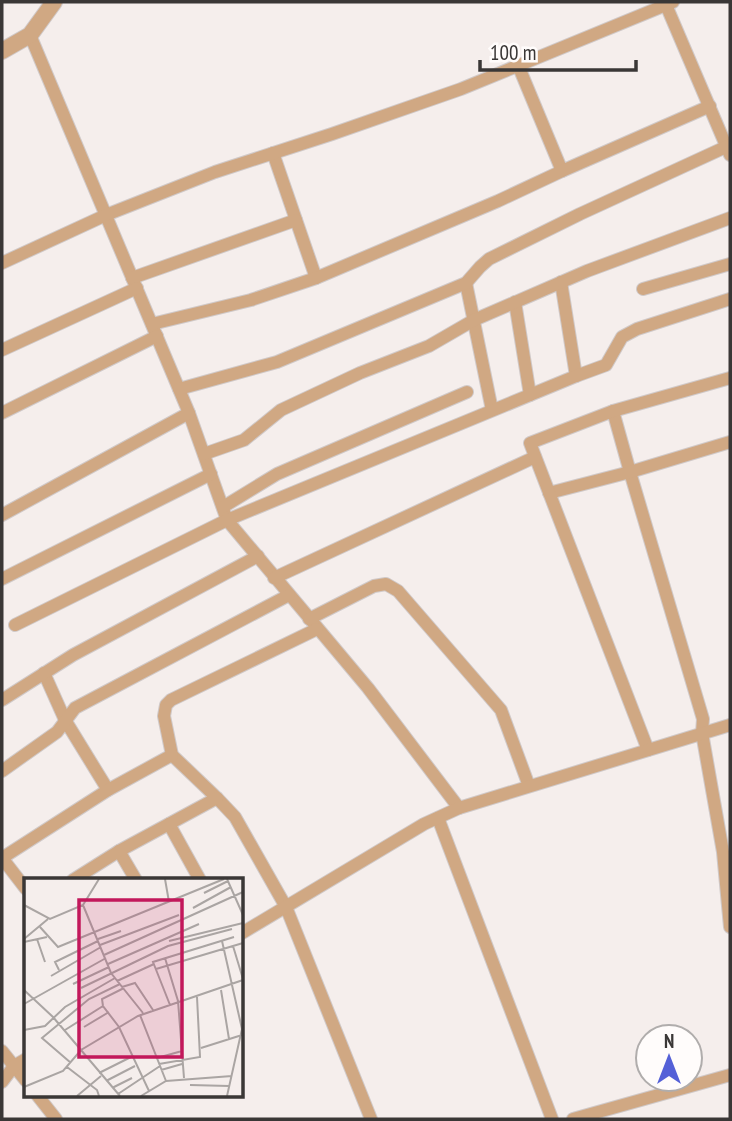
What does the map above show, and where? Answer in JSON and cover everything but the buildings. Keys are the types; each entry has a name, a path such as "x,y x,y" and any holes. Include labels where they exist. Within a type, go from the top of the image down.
{"street":[{"path":"2,51 30,35 54,2"},
{"path":"2,263 106,215 215,172 461,89 641,8 670,3 729,149 580,214 489,260 466,283 277,362 179,389"},
{"path":"30,35 189,413 225,513 274,578 368,688 459,808"},
{"path":"519,65 562,170"},
{"path":"2,413 154,330 316,278 498,201 562,170 710,106"},
{"path":"273,153 316,278"},
{"path":"204,454 244,440 281,410 360,373 429,346 474,320 587,271 730,218"},
{"path":"2,350 135,283 296,220"},
{"path":"643,289 730,264"},
{"path":"561,282 576,376"},
{"path":"466,283 492,410"},
{"path":"15,625 225,513 606,365 622,337 637,328 730,299"},
{"path":"515,302 530,395"},
{"path":"648,750 530,443 613,411 730,378"},
{"path":"225,513 277,474 467,392"},
{"path":"613,411 703,719 702,733 723,852 730,927"},
{"path":"2,515 189,413"},
{"path":"549,493 730,442"},
{"path":"274,578 535,457"},
{"path":"2,579 211,474"},
{"path":"2,700 73,655 258,556"},
{"path":"368,1118 286,907 235,817 172,755 164,716 166,705 313,624 374,586 386,584 398,591 501,710 529,786"},
{"path":"2,771 57,732 75,708 289,595"},
{"path":"44,673 65,720 108,790"},
{"path":"243,932 424,824 459,808 730,725"},
{"path":"24,886 2,858 108,790 172,755"},
{"path":"76,878 217,797"},
{"path":"438,818 552,1119"},
{"path":"169,824 199,878"},
{"path":"119,851 135,878"},
{"path":"2,1051 24,1078"},
{"path":"2,1082 14,1066 24,1060"},
{"path":"573,1119 730,1075"},
{"path":"38,1096 56,1119"}]}
